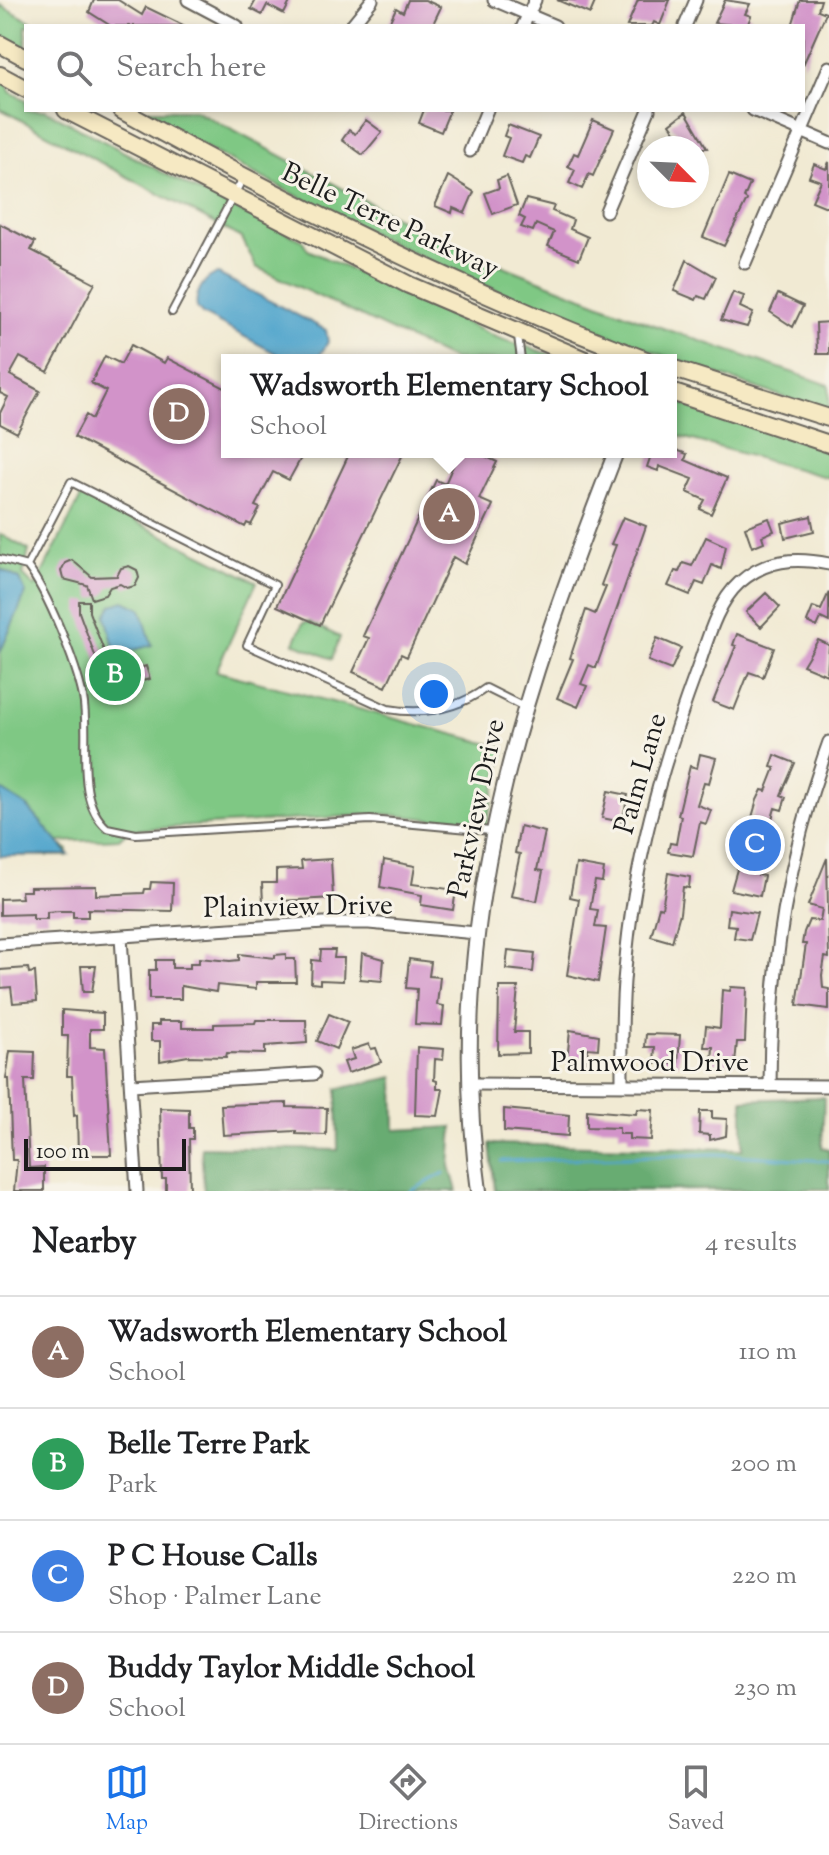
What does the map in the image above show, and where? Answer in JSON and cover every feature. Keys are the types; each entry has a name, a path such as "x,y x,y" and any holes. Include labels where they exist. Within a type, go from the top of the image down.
{"main road":[{"path":"0,44 24,57"},
{"path":"0,75 24,88"},
{"name":"Belle Terre Parkway","path":"70,112 409,285 570,354"},
{"name":"Belle Terre Parkway","path":"125,112 243,178 476,288 632,354"},
{"path":"677,370 829,418"},
{"path":"677,394 829,444"}],"street":[{"path":"188,0 233,24"},
{"path":"353,24 372,0"},
{"path":"494,0 526,20 535,0"},
{"path":"686,24 696,0"},
{"path":"745,263 829,67"},
{"path":"470,151 486,112"},
{"path":"606,211 648,112"},
{"path":"758,112 829,143"},
{"name":"Parkview Drive","path":"479,1191 470,1084 476,933 491,831 524,707 614,458"},
{"name":"Palm Lane","path":"622,1085 625,969 640,861 666,759 711,632 731,591 755,571 790,559 829,564"},
{"path":"770,1086 771,1011 782,912 801,828 829,742"},
{"name":"Plainview Drive","path":"0,944 324,923 369,923 476,933"},
{"path":"121,937 137,1191"},
{"path":"131,1085 314,1074"},
{"name":"Palmwood Drive","path":"470,1084 829,1086"}],"lane":[{"path":"172,312 243,178"},
{"path":"517,332 520,354"},
{"path":"27,566 71,482 275,585 247,645 376,705 400,711 424,711 457,705 486,688 524,707"},
{"path":"0,559 27,566 42,588 80,685 85,712 90,803 107,828 136,834 386,820 491,831"}],"green space":[{"path":"0,5 35,24 24,24 24,51 0,38"},
{"path":"0,80 7,83 10,92 24,99 24,112 49,112 205,195 302,240 308,250 498,338 549,354 441,354 256,267 242,238 0,109"},
{"path":"139,112 199,112 405,222 501,265 654,325 829,385 829,412 677,360 677,354 660,354 493,289 268,181"},
{"path":"677,402 829,450 829,478 677,436"},
{"path":"82,495 257,582 216,671 505,748 486,825 384,814 129,830 119,839 57,842 68,850 68,856 0,856 0,534 29,550 23,575 35,587"},
{"path":"309,622 340,637 332,659 294,643 303,623"},
{"path":"394,1077 395,1130 453,1127 450,1166 457,1191 204,1191 201,1147 338,1150 337,1089"},
{"path":"824,1097 822,1148 829,1149 829,1189 495,1191 490,1144 743,1149 743,1100"}],"water":[{"path":"218,274 326,330 328,342 321,354 277,354 202,314 196,303 199,292 204,282"},
{"path":"0,569 20,579 26,593 0,653"},
{"path":"124,601 141,609 152,645 116,655 106,616 112,605"},
{"path":"0,789 28,807 69,855 0,856"}],"building":[{"path":"94,0 118,0 142,15 146,7 181,24 108,24 89,12"},
{"path":"256,0 291,0 284,14 267,5 262,15 251,9"},
{"path":"408,0 425,0 441,7 433,24 389,23 396,8 403,12"},
{"path":"557,0 596,0 590,14"},
{"path":"638,0 670,0 660,24 628,24"},
{"path":"725,0 750,4 745,14 751,16 748,24 714,23"},
{"path":"800,0 821,0 818,10 826,13 805,60 805,24 793,24"},
{"path":"423,112 449,112 441,132 419,123"},
{"path":"686,112 700,136 677,136 670,124"},
{"path":"366,120 382,132 363,155 342,140 349,130 355,134"},
{"path":"593,120 614,129 593,176 589,174 582,189 569,183 575,170 568,166 574,153 578,155"},
{"path":"508,125 539,137 530,158 525,156 522,163 502,156 509,138 504,136"},
{"path":"829,162 829,208 812,201 821,181 809,177 814,164 826,169"},
{"path":"729,175 750,184 744,198 747,200 724,246 703,237"},
{"path":"448,176 474,192 465,213 453,208 452,213 435,206"},
{"path":"507,176 517,205 493,214 485,193 499,188 497,180"},
{"path":"526,199 554,206 552,211 573,220 570,229 588,237 579,259 548,246 554,232 536,224 533,231 521,227 525,219 519,216"},
{"path":"0,224 35,242 31,250 95,283 48,372 20,357 10,375 40,391 17,433 0,424 0,413 8,397 0,393"},
{"path":"687,260 716,277 706,299 698,296 696,300 674,291"},
{"path":"733,292 744,296 740,307 753,313 747,327 721,320"},
{"path":"778,294 803,306 793,327 770,312"},
{"path":"829,322 829,354 817,354 816,323"},
{"path":"131,345 164,363 167,358 221,386 221,458 301,458 289,480 273,472 255,506 260,508 251,525 247,523 245,527 74,437 86,415 92,419 106,391 91,383 105,356 121,364"},
{"path":"677,450 687,454 685,460 727,478 711,514 700,509 705,500 687,492 693,479 659,466 658,471 647,467 650,458 677,458"},
{"path":"347,458 401,458 320,625 277,606"},
{"path":"456,458 489,458 497,462 479,499 493,505 465,564 453,557 407,657 401,654 386,687 353,672 369,638 363,636 436,480 445,484"},
{"path":"811,516 814,531 785,538 782,523"},
{"path":"623,517 646,526 596,668 589,665 581,684 587,686 578,707 557,698 573,659 570,658 586,610 595,614 606,587 601,585 616,545 611,544"},
{"path":"769,518 774,531 762,536 764,542 752,547 745,527"},
{"path":"706,537 726,546 721,569 712,565 704,585 696,582 690,595 668,586 683,563 692,566"},
{"path":"72,560 92,577 117,576 121,568 129,566 137,570 139,578 135,586 127,588 120,584 110,587 105,595 92,599 87,585 63,579 61,571 65,563"},
{"path":"829,592 829,622 821,618 817,627 807,622 813,607 821,610"},
{"path":"766,593 780,607 761,627 746,612"},
{"path":"79,601 89,601 89,612 106,656 97,661 79,612"},
{"path":"737,634 774,648 763,677 749,672 734,710 713,702 736,646 733,645"},
{"path":"657,638 681,648 671,670 648,661"},
{"path":"818,640 829,645 827,675 803,665"},
{"path":"146,666 150,679 131,684 127,672"},
{"path":"700,754 716,758 709,783 704,782 697,805 711,810 706,824 700,822 693,856 668,852 670,843 676,844 681,816 678,815 690,766 697,768"},
{"path":"775,755 795,763 781,795 786,797 782,810 775,808 768,833 774,834 771,846 764,844 758,875 764,876 760,896 731,890 757,800 762,790 766,791 775,768 771,767"},
{"path":"608,791 628,795 622,822 602,818"},
{"path":"520,826 545,832 537,870 543,871 537,901 511,896 520,854 515,853"},
{"path":"827,858 829,958 825,957 822,975 823,988 829,989 829,1009 797,1005 806,944 802,944 804,932 809,920 820,921 822,909 808,905"},
{"path":"331,859 333,898 263,902 262,883 276,883 276,870 302,869 301,861"},
{"path":"384,860 415,866 412,884 456,890 453,910 421,905 422,895 380,887"},
{"path":"576,864 604,869 602,882 595,881 590,909 598,910 595,927 606,928 598,982 567,975 579,899 570,897"},
{"path":"668,873 690,877 689,888 683,887 672,942 651,936 659,907 662,908"},
{"path":"151,882 173,883 172,911 88,909 88,917 73,917 73,911 60,911 47,912 47,919 33,919 33,914 0,915 0,899 22,898 21,891 30,891 30,887 96,886 96,895 144,893 145,889 150,889"},
{"path":"729,909 757,913 750,940 734,938 736,926 727,925"},
{"path":"321,950 335,950 334,958 344,958 343,981 320,980 320,984 311,983 312,960 320,961"},
{"path":"508,950 535,953 533,972 506,969"},
{"path":"362,953 384,959 382,981 360,979"},
{"path":"239,954 275,958 275,955 286,954 286,959 295,959 296,982 256,982 256,989 217,985 216,992 181,986 181,999 149,999 149,970 156,970 156,960 172,960 172,968 190,968 190,963 199,963 199,958 230,961 239,960"},
{"path":"409,959 431,962 429,976 440,977 437,1005 444,1006 442,1025 415,1024 417,989 406,988"},
{"path":"81,966 96,966 92,992 83,992"},
{"path":"28,968 29,973 35,972 37,1001 13,1003 11,987 1,988 0,970"},
{"path":"499,987 518,987 514,1032 528,1032 528,1053 498,1054"},
{"path":"731,987 747,988 745,1042 737,1042 735,1064 712,1062 713,1047 704,1047 706,1026 720,1028 722,990 730,991"},
{"path":"62,1010 103,1013 103,1029 90,1029 90,1047 105,1048 111,1155 78,1155 77,1115 74,1116 72,1076 67,1076 68,1036 62,1036"},
{"path":"329,1014 348,1022 336,1049 317,1041"},
{"path":"256,1020 306,1020 307,1043 265,1046 265,1054 227,1053 226,1057 188,1056 160,1061 160,1041 151,1041 151,1025 159,1025 159,1021 182,1021 182,1028 214,1028 214,1024 255,1023"},
{"path":"570,1030 599,1035 598,1049 588,1048 586,1063 567,1062"},
{"path":"646,1034 680,1035 678,1064 654,1063 655,1047 645,1047"},
{"path":"369,1044 371,1049 376,1048 381,1062 348,1073 344,1062 354,1059 351,1050"},
{"path":"417,1047 444,1049 443,1060 435,1059 434,1080 437,1081 437,1089 443,1089 438,1116 415,1115"},
{"path":"10,1051 35,1052 34,1080 25,1080 29,1168 44,1167 44,1191 14,1191 17,1160 12,1160 9,1079 6,1079"},
{"path":"287,1103 287,1107 327,1108 326,1135 296,1134 296,1131 223,1135 221,1105"},
{"path":"160,1108 189,1109 189,1128 193,1128 193,1139 189,1139 190,1191 166,1191 166,1179 162,1179"},
{"path":"504,1109 569,1115 568,1136 504,1131"},
{"path":"637,1109 653,1110 651,1140 629,1139 629,1134 619,1134 619,1128 587,1127 587,1110 636,1114"},
{"path":"700,1111 712,1111 712,1118 727,1119 726,1136 710,1140 710,1135 699,1134"}],"waterway":[{"path":"501,1161 716,1154 829,1161"},
{"path":"411,1191 444,1173"}],"place":[{"name":"Buddy Taylor Middle School","path":"179,414"},
{"name":"Wadsworth Elementary School","path":"449,514"},
{"name":"Belle Terre Park","path":"115,675"},
{"name":"P C House Calls","path":"755,845"}]}
